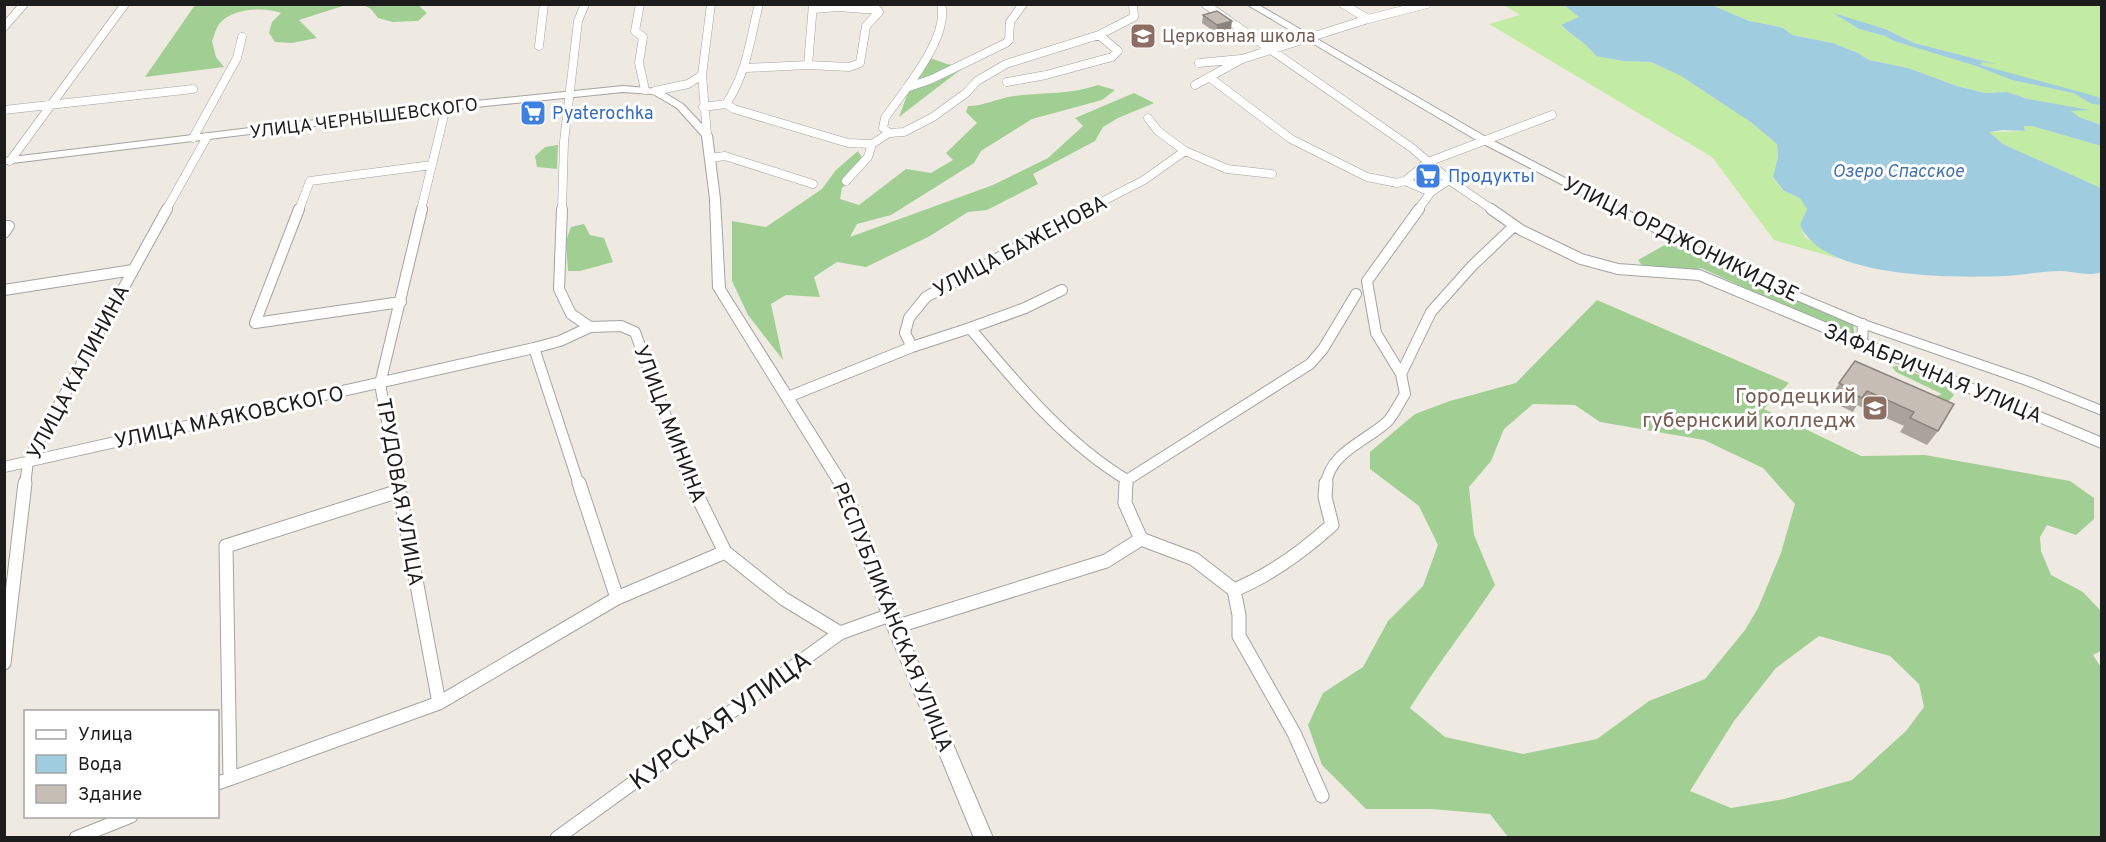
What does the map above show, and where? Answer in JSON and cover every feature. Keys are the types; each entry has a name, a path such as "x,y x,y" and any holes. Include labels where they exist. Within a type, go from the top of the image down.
{"street":[{"path":"4,27 24,4"},
{"path":"7,161 125,4"},
{"path":"539,46 544,4"},
{"path":"585,4 578,21 564,142 559,289 571,314 590,327"},
{"path":"640,4 635,31 643,37 639,63 650,90 680,106 707,135"},
{"path":"707,135 702,75 711,4"},
{"path":"726,104 736,92 746,68 759,4"},
{"path":"889,133 883,128 885,118 930,52 945,16 941,4"},
{"path":"906,88 921,83 978,53 1006,43 1010,40 1010,22 1023,4"},
{"path":"703,107 726,104 734,109 848,143 872,144 889,133 904,132 933,117 966,93 976,81 1006,64 1099,35 1134,17 1132,4"},
{"name":"ЗАФАБРИЧНАЯ УЛИЦА","path":"1205,4 1413,148 1449,180 1514,226 1581,259 1618,269 1699,275 2101,441"},
{"name":"УЛИЦА ОРДЖОНИКИДЗЕ","path":"1250,4 1482,139 1733,269 1863,324 2028,381 2102,411"},
{"path":"1343,4 1368,19"},
{"path":"1195,85 1242,59 1368,19 1427,4"},
{"path":"746,68 808,65 849,67 860,63 866,26 879,12 878,9 813,7 808,65"},
{"path":"1008,82 1046,75 1112,57 1118,51 1099,35"},
{"path":"193,138 237,58 242,37"},
{"path":"1199,63 1242,59"},
{"path":"650,90 688,84 702,75"},
{"path":"1209,77 1291,139 1367,177 1397,183 1405,181 1428,162 1482,139 1552,115"},
{"path":"4,110 194,89"},
{"name":"УЛИЦА ЧЕРНЫШЕВСКОГО","path":"7,161 570,93 622,89 650,90"},
{"name":"ТРУДОВАЯ УЛИЦА","path":"439,703 380,384 446,107"},
{"path":"1149,118 1158,130 1185,151 1226,170 1272,174"},
{"name":"РЕСПУБЛИКАНСКАЯ УЛИЦА","path":"707,135 715,199 719,288 844,488 893,621 984,837"},
{"name":"УЛИЦА КАЛИНИНА","path":"4,663 28,461 207,137"},
{"path":"846,181 868,157 872,144"},
{"name":"УЛИЦА БАЖЕНОВА","path":"912,347 905,333 909,318 926,297 1144,180 1185,151"},
{"path":"710,158 725,156 813,184"},
{"path":"400,302 255,323 310,182 432,165"},
{"path":"1234,590 1260,580 1305,551 1332,525 1325,497 1327,472 1344,452 1388,421 1405,394 1401,374 1376,333 1367,280 1431,192 1449,180"},
{"path":"1405,181 1431,192"},
{"path":"4,226 9,226 4,234"},
{"path":"1401,374 1431,312 1472,266 1514,226"},
{"path":"4,290 133,270"},
{"path":"788,397 912,347 1025,308 1062,290"},
{"path":"1322,796 1294,733 1239,636 1239,615 1234,590 1194,559 1141,539 1126,509 1122,493 1126,480 1310,364 1323,349 1356,294"},
{"path":"1862,344 1863,324"},
{"name":"УЛИЦА МИНИНА","path":"590,327 621,326 635,332 695,494 725,552 784,599 840,633"},
{"name":"УЛИЦА МАЯКОВСКОГО","path":"4,467 534,348 561,341 590,327"},
{"path":"970,328 1015,382 1099,463 1126,480"},
{"path":"534,348 617,598"},
{"path":"399,491 226,546 224,780 439,703 617,598 725,552"},
{"name":"КУРСКАЯ УЛИЦА","path":"557,837 840,633 893,621 1106,561 1141,539"},
{"path":"76,837 126,818"}],"green space":[{"path":"195,5 346,5 299,20 317,38 292,43 275,42 269,33 272,22 281,13 249,10 233,14 220,23 212,41 216,57 224,67 145,77"},
{"path":"364,5 420,5 427,13 418,21 393,22 378,18 371,9"},
{"path":"1504,5 1564,5 1580,17 1561,26 1584,43 1596,56 1623,61 1651,62 1681,76 1752,123 1777,144 1778,157 1773,178 1784,191 1801,198 1807,209 1800,225 1805,237 1837,258 1774,240 1712,157 1489,24 1520,15"},
{"path":"1712,5 2101,5 2101,98 2049,86 1981,65 1982,62 1992,63 1914,43 1885,29 1836,15 1859,29 1976,66 2012,80 2073,93 2092,104 2101,105 2101,125 2079,117 2071,111 2081,109 2028,99 2007,92 1985,93 1957,86 1908,68 1869,60 1833,43 1792,35 1783,28 1749,21"},
{"path":"930,58 964,67 899,117 909,90"},
{"path":"1098,85 1115,90 1102,100 1032,119 981,151 974,163 891,215 857,224 850,237 993,185 1048,158 1083,126 1075,118 1134,93 1154,103 1118,118 1103,127 1095,141 1033,174 1038,184 987,210 968,212 930,236 866,267 837,262 814,277 820,297 786,295 771,304 783,360 748,315 732,281 732,221 766,227 822,189 836,170 858,151 866,165 842,188 840,199 859,205 906,169 931,173 953,160 946,153 977,123 966,112 968,106 1014,96 1067,92"},
{"path":"2024,126 2032,126 2101,146 2101,188 2003,144 1988,132 2025,131"},
{"path":"558,145 557,169 537,167 535,156 545,147"},
{"path":"584,224 590,235 604,238 613,262 580,271 568,271 566,241 571,227"},
{"path":"1670,242 1723,269 1853,324 1855,337 1701,268 1690,271 1645,269 1638,260"},
{"path":"1597,300 1789,383 1764,409 1861,456 1925,455 2070,481 2094,498 2094,519 2076,535 2047,525 2040,537 2041,551 2051,575 2083,592 2101,611 2101,651 2093,655 2102,669 2101,837 1508,837 1490,814 1431,809 1366,809 1322,765 1308,725 1323,693 1363,667 1388,621 1423,586 1438,545 1419,506 1370,469 1370,452 1415,414 1450,401 1516,383","holes":["1533,404 1575,405 1600,422 1704,440 1763,468 1795,504 1781,553 1758,608 1745,630 1705,679 1649,701 1597,739 1523,754 1445,737 1410,708 1495,585 1474,535 1469,487 1491,461 1504,429","1819,636 1890,656 1919,684 1924,707 1906,731 1852,780 1784,799 1731,808 1690,791 1734,721 1776,668"]},
{"path":"1898,366 1945,386 1954,395 1947,403 1933,397 1942,394 1896,372 1892,367"}],"water":[{"name":"Озеро Спасское","path":"1564,5 1712,5 1749,21 1783,28 1792,35 1833,43 1869,60 1908,68 1957,86 1985,93 2007,92 2028,99 2090,110 2071,111 2079,117 2101,125 2101,146 2032,126 2024,126 2025,131 1989,132 2003,144 2101,188 2101,272 2087,274 2053,271 1982,277 1924,275 1892,272 1835,256 1813,243 1800,225 1807,209 1800,198 1784,191 1773,177 1778,157 1777,144 1752,123 1681,76 1651,62 1623,61 1596,56 1561,25 1579,17"},
{"path":"1833,13 1885,29 1914,43 1996,64 1982,62 1981,65 2101,98 2101,105 2092,104 2073,93 2012,80 1976,66 1859,29"}],"building":[{"path":"1217,11 1232,21 1217,25 1203,15"},
{"path":"1855,361 1954,404 1938,431 1910,418 1914,412 1867,391 1862,398 1843,389 1845,386 1839,383"}],"place":[{"name":"Церковная школа","path":"1143,36"},
{"name":"Pyaterochka","path":"533,113"},
{"name":"Продукты","path":"1428,176"},
{"name":"Городецкий губернский колледж","path":"1875,408"}]}
